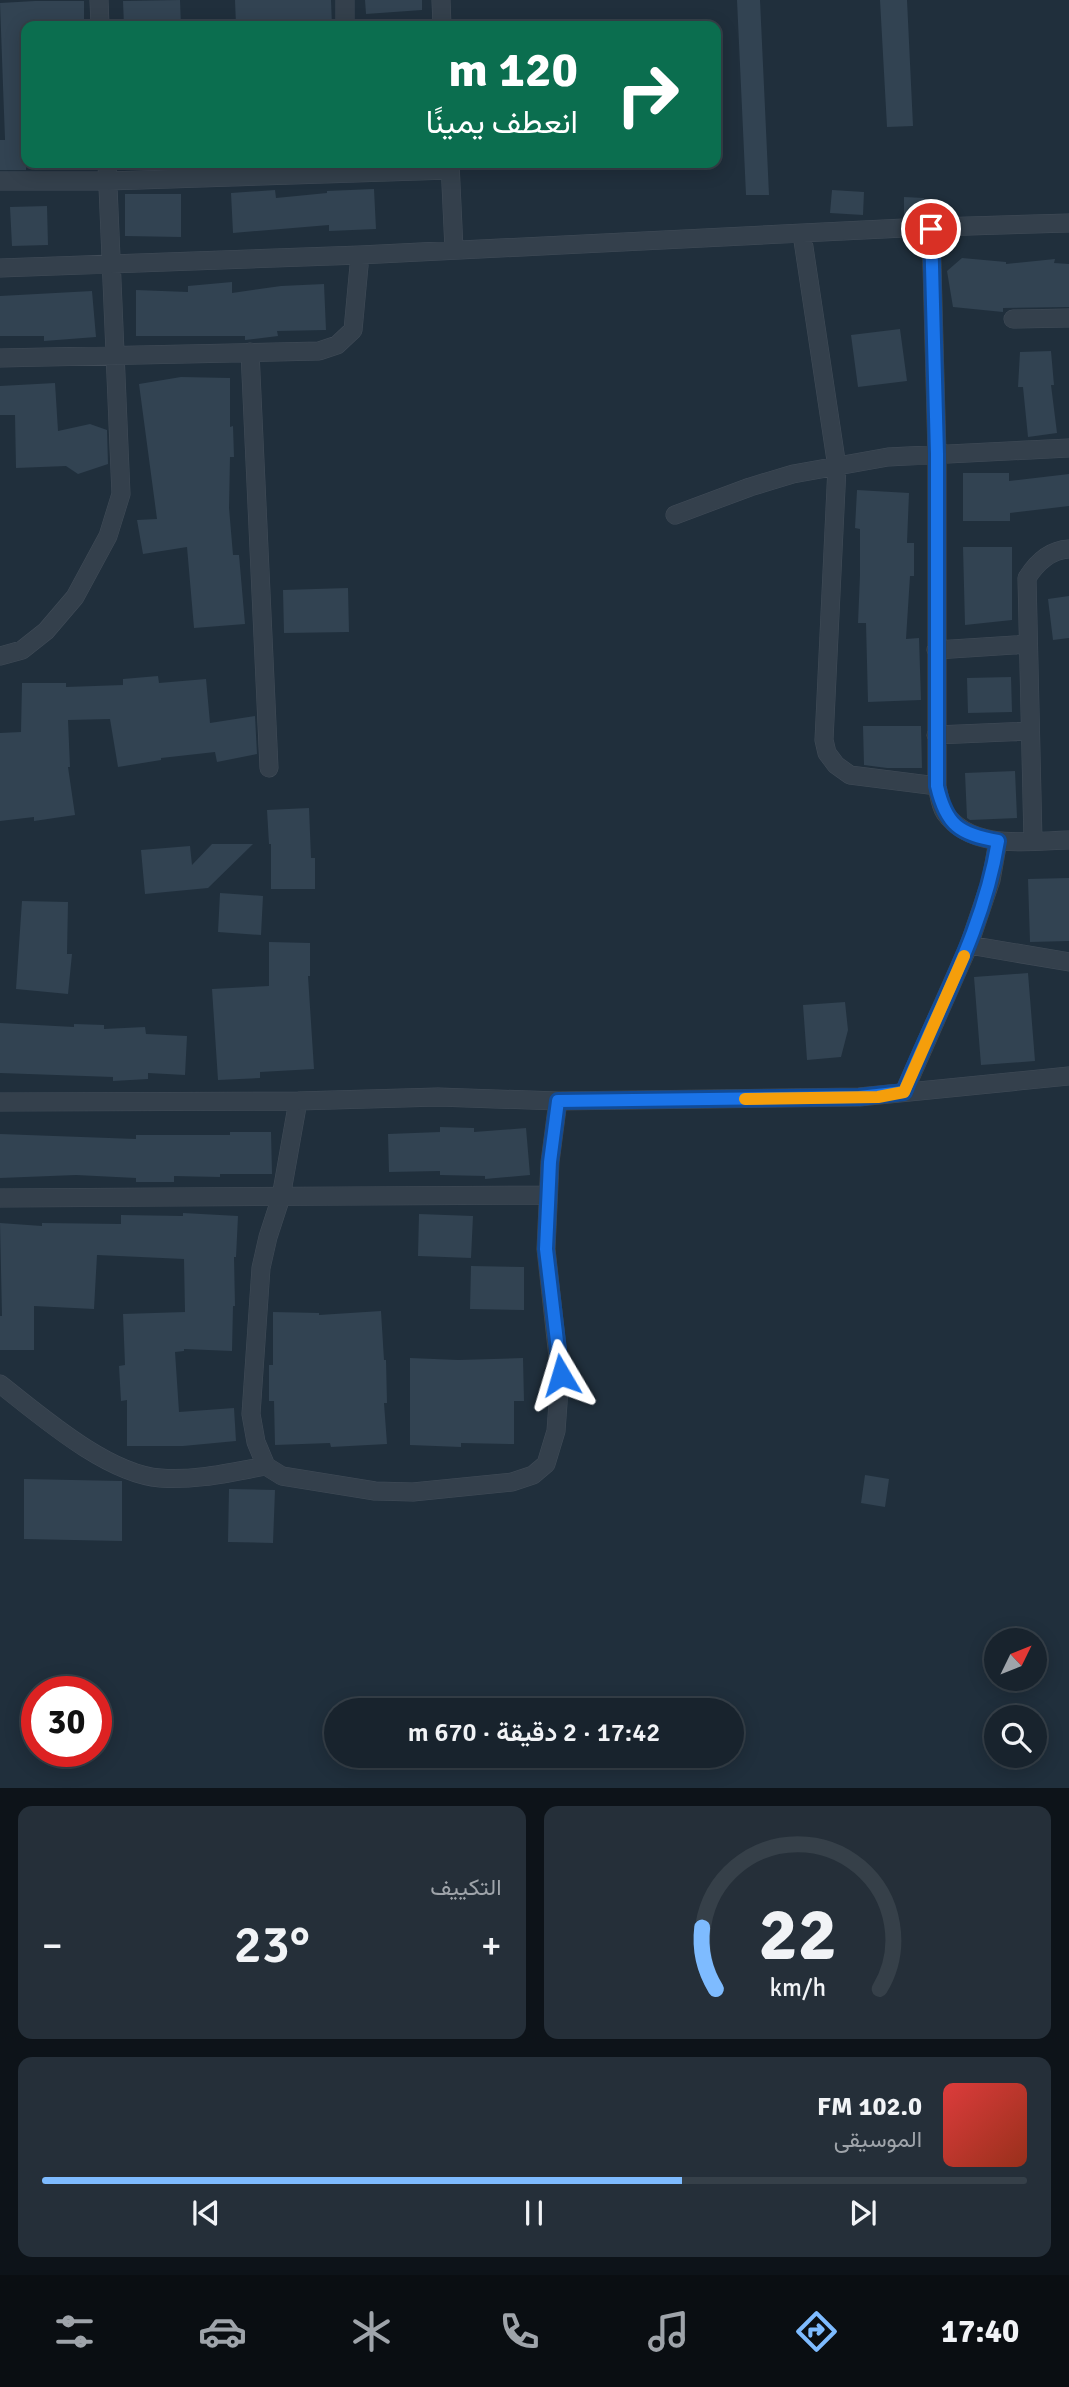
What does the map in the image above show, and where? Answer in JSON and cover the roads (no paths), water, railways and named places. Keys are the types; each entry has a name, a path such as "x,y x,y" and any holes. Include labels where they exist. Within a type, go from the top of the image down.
{"street":[{"path":"99,0 100,21"},
{"path":"345,0 345,21"},
{"path":"441,0 442,21"},
{"path":"0,656 22,650 46,631 75,597 108,536 121,494 107,168"},
{"path":"0,181 108,181 348,168"},
{"path":"450,168 454,249"},
{"path":"0,268 360,255 1069,223"},
{"path":"931,229 937,454 937,786 943,810 957,827 975,837 998,841 1069,841"},
{"path":"802,234 837,467 824,740 827,752 836,765 850,775 937,786"},
{"path":"0,358 319,351 337,345 353,330 360,255"},
{"path":"1013,319 1069,318"},
{"path":"250,352 269,768"},
{"path":"675,515 793,474 888,457 1069,448"},
{"path":"1033,841 1027,578 1034,566 1050,554 1069,549"},
{"path":"936,650 1028,644"},
{"path":"936,735 1030,731"},
{"path":"904,1092 969,945 991,880 998,841"},
{"path":"969,945 1069,962"},
{"path":"0,1102 298,1101 438,1097 558,1101 868,1097 1069,1076"},
{"path":"298,1101 281,1197 261,1268 251,1414 256,1442 266,1466 282,1476 375,1491 413,1492 512,1482 533,1475 546,1464 556,1431 561,1375 546,1249 548,1195 558,1101"},
{"path":"0,1198 548,1195"},
{"path":"0,1384 64,1433 118,1467 159,1478 212,1475 266,1466"}]}
